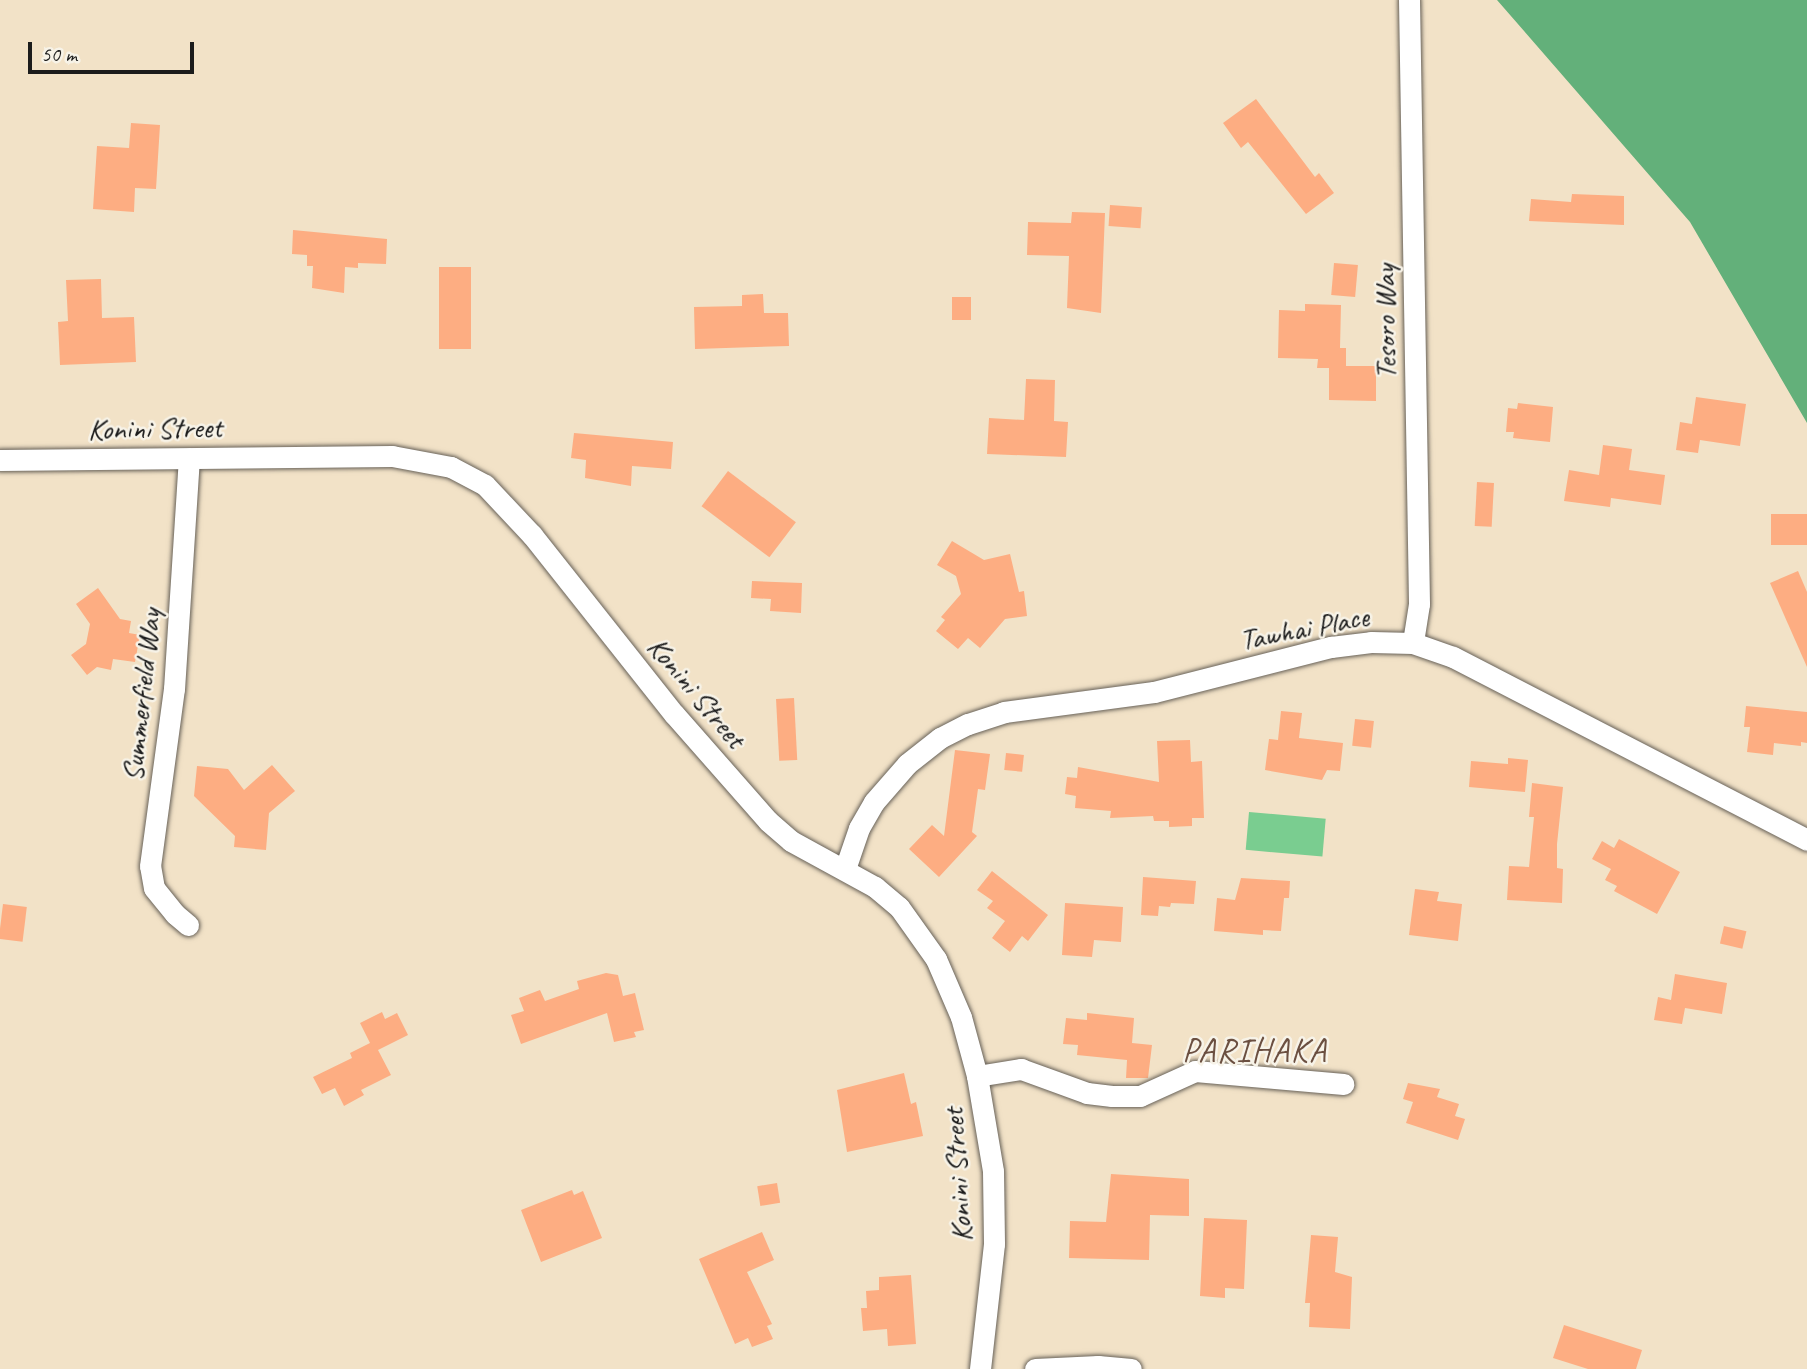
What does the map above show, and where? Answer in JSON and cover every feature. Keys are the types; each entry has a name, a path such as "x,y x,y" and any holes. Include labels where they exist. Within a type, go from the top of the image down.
{"street":[{"name":"Tesoro Way","path":"1409,0 1419,604 1413,643"},
{"name":"Konini Street","path":"0,460 392,456 433,463 468,474 485,485 516,517 674,714 768,821 791,841 875,887 899,907 936,960 961,1017 977,1076 989,1141 994,1244 980,1369"},
{"name":"Summerfield Way","path":"188,925 175,914 154,888 150,866 174,689 189,457"},
{"name":"Tawhai Place","path":"845,869 859,828 874,802 907,764 940,738 968,724 1004,712 1154,692 1331,647 1371,642 1413,643 1454,657 1807,840"},
{"path":"977,1076 1021,1069 1087,1093 1112,1096 1139,1096 1195,1071 1343,1084"},
{"path":"1035,1369 1098,1366 1130,1369"}],"green space":[{"path":"1497,0 1807,0 1807,423 1690,222"},
{"path":"1249,812 1326,819 1322,857 1246,850"}],"building":[{"path":"1256,99 1315,177 1319,173 1334,193 1306,214 1248,142 1241,148 1223,123"},
{"path":"131,123 160,125 156,189 135,188 134,212 93,209 97,146 129,148"},
{"path":"1572,194 1624,196 1624,225 1529,221 1531,199 1571,202"},
{"path":"1110,205 1142,207 1140,228 1109,226"},
{"path":"1072,212 1105,213 1101,313 1067,308 1069,256 1027,255 1028,222 1071,223"},
{"path":"293,230 387,239 386,264 358,263 358,268 345,267 344,293 312,288 313,266 307,266 307,255 292,254"},
{"path":"1334,263 1358,265 1355,297 1331,295"},
{"path":"439,267 471,267 471,349 439,349"},
{"path":"101,279 102,318 134,317 136,362 60,365 58,322 68,321 66,280"},
{"path":"763,294 764,313 788,313 789,346 695,349 694,307 742,306 742,295"},
{"path":"952,297 971,297 971,320 952,320"},
{"path":"1305,304 1341,305 1340,348 1346,348 1346,366 1376,366 1376,401 1329,400 1329,368 1317,368 1318,359 1278,358 1279,310 1305,311"},
{"path":"1026,379 1055,380 1054,421 1068,422 1066,457 987,454 989,418 1024,420"},
{"path":"1696,397 1746,404 1740,446 1700,440 1698,453 1676,450 1680,422 1692,424"},
{"path":"1518,403 1553,407 1550,442 1513,438 1514,432 1506,432 1508,408 1517,409"},
{"path":"574,433 673,442 671,469 632,466 631,486 585,478 586,460 571,458"},
{"path":"1603,445 1632,449 1629,470 1665,475 1661,505 1611,498 1610,507 1564,501 1569,470 1599,475"},
{"path":"728,471 796,522 769,557 702,506"},
{"path":"1477,482 1494,483 1492,527 1475,526"},
{"path":"1771,514 1807,514 1807,545 1771,545"},
{"path":"952,541 984,560 1010,554 1019,592 1024,591 1027,616 1005,619 980,648 968,638 958,649 936,631 945,620 941,617 961,594 956,576 937,565"},
{"path":"1798,571 1807,592 1807,667 1770,583"},
{"path":"752,581 802,583 801,613 770,611 771,599 751,598"},
{"path":"98,588 120,619 131,621 129,633 140,635 135,662 113,659 111,670 97,667 87,675 71,655 86,644 90,624 76,604"},
{"path":"794,698 797,760 779,761 776,699"},
{"path":"1746,706 1807,712 1807,743 1801,742 1801,746 1774,743 1773,755 1747,752 1750,727 1744,727"},
{"path":"1281,711 1302,713 1299,738 1343,743 1340,771 1327,770 1322,780 1265,770 1269,739 1278,740"},
{"path":"1355,719 1374,721 1371,748 1352,746"},
{"path":"1190,740 1191,762 1202,761 1204,818 1192,818 1192,826 1169,827 1169,821 1154,821 1153,816 1110,818 1111,811 1075,808 1076,796 1065,794 1067,777 1077,778 1078,767 1159,782 1157,741"},
{"path":"955,750 990,754 985,790 978,789 972,832 977,836 939,877 909,849 932,825 944,836"},
{"path":"1006,753 1024,755 1022,772 1004,770"},
{"path":"1508,758 1528,760 1525,792 1469,787 1471,761 1508,764"},
{"path":"272,765 295,791 269,813 266,850 234,847 235,836 194,796 197,766 228,769 244,790"},
{"path":"1532,783 1563,787 1557,844 1557,868 1563,869 1562,903 1507,900 1509,866 1529,867 1534,817 1529,817"},
{"path":"1619,839 1680,872 1657,914 1614,891 1617,886 1605,880 1611,869 1592,859 1602,841 1614,848"},
{"path":"992,871 1048,915 1028,941 1022,936 1010,952 992,938 1005,921 987,908 993,901 977,890"},
{"path":"1143,877 1196,881 1194,904 1171,903 1170,907 1159,906 1158,916 1141,915"},
{"path":"1241,878 1290,881 1289,898 1284,898 1281,931 1263,930 1263,935 1214,931 1217,898 1235,900"},
{"path":"1415,889 1439,892 1437,901 1462,904 1458,941 1409,935"},
{"path":"1065,903 1123,907 1121,942 1094,940 1092,957 1062,955"},
{"path":"3,904 27,907 23,942 0,939"},
{"path":"1724,926 1746,931 1742,949 1720,944"},
{"path":"606,973 618,975 623,996 635,993 644,1030 634,1032 636,1037 614,1042 607,1013 521,1044 511,1015 524,1011 519,998 540,990 545,1001 579,989 577,981"},
{"path":"1675,974 1727,983 1722,1014 1685,1008 1682,1024 1654,1020 1658,997 1671,1000"},
{"path":"382,1012 385,1019 397,1013 408,1035 378,1050 391,1075 361,1090 364,1095 344,1106 335,1088 322,1094 313,1077 352,1058 350,1053 370,1043 360,1023"},
{"path":"1087,1013 1134,1018 1132,1043 1152,1045 1148,1078 1126,1078 1127,1060 1077,1055 1078,1045 1063,1044 1066,1018 1087,1020"},
{"path":"904,1073 911,1104 916,1102 923,1136 847,1152 837,1090"},
{"path":"1408,1083 1440,1089 1437,1097 1459,1104 1455,1116 1465,1119 1458,1140 1406,1123 1413,1102 1403,1099"},
{"path":"1111,1174 1189,1179 1189,1216 1150,1215 1149,1260 1069,1258 1070,1221 1106,1222"},
{"path":"777,1183 780,1203 760,1206 757,1186"},
{"path":"572,1190 574,1195 583,1191 602,1238 541,1262 521,1210"},
{"path":"1204,1218 1247,1220 1244,1289 1225,1288 1225,1298 1200,1296"},
{"path":"762,1232 774,1260 747,1272 772,1324 767,1326 773,1339 752,1347 748,1338 735,1344 699,1259"},
{"path":"1311,1235 1338,1237 1335,1272 1352,1277 1350,1329 1309,1327 1310,1303 1305,1303"},
{"path":"911,1275 916,1344 888,1346 887,1329 863,1331 861,1308 867,1308 866,1291 879,1290 879,1277"},
{"path":"1564,1325 1642,1350 1636,1369 1588,1369 1553,1358"}],"district":[{"name":"PARIHAKA","path":"1255,1051"}]}
